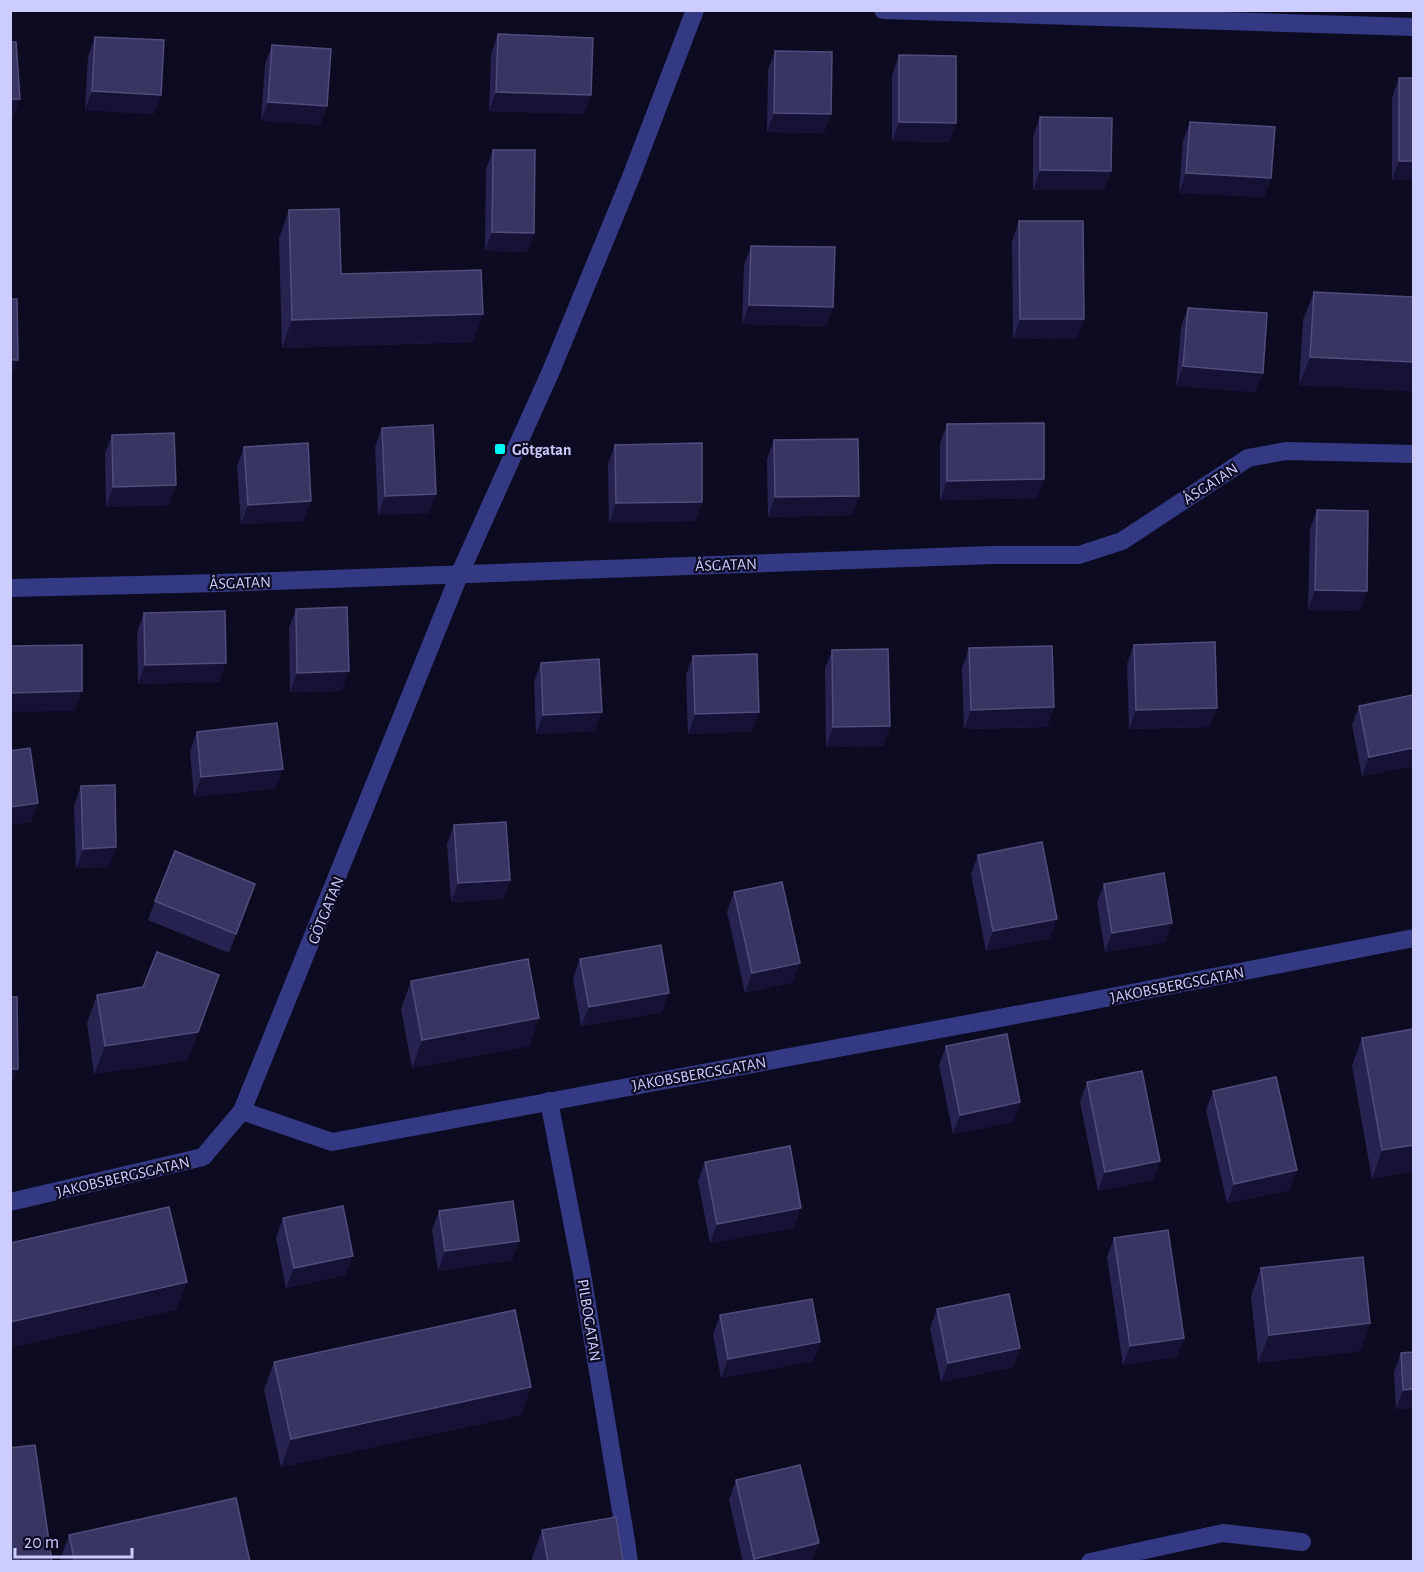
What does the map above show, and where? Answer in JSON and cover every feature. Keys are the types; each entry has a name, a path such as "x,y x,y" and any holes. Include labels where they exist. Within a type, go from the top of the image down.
{"street":[{"name":"GÖTGATAN","path":"242,1111 460,573 551,371 631,177 695,10"},
{"path":"883,10 1413,27"},
{"name":"ÅSGATAN","path":"10,588 220,583 992,555 1079,555 1122,541 1248,458 1286,451 1413,454"},
{"name":"JAKOBSBERGSGATAN","path":"10,1202 203,1157 242,1111 332,1142 1080,1003 1413,938"},
{"name":"PILBOGATAN","path":"549,1101 581,1268 629,1562"},
{"path":"1090,1562 1223,1533 1302,1542"}],"building":[{"path":"498,34 593,38 591,95 496,92"},
{"path":"95,37 164,40 161,95 92,91"},
{"path":"10,42 16,42 20,99 10,99"},
{"path":"272,45 331,49 327,106 268,102"},
{"path":"775,51 832,52 831,114 774,113"},
{"path":"899,55 956,56 956,123 899,122"},
{"path":"1399,78 1413,78 1413,161 1399,161"},
{"path":"1040,117 1112,118 1111,171 1040,170"},
{"path":"1190,122 1275,127 1271,178 1186,173"},
{"path":"493,150 535,150 534,233 492,232"},
{"path":"339,209 341,274 481,270 483,314 292,320 289,210"},
{"path":"1019,221 1083,221 1084,319 1020,319"},
{"path":"751,246 835,247 833,307 749,305"},
{"path":"1314,292 1413,297 1413,362 1310,357"},
{"path":"10,299 17,299 18,360 10,360"},
{"path":"1188,308 1267,313 1263,373 1183,366"},
{"path":"1044,423 1044,479 947,481 947,424"},
{"path":"433,425 436,494 385,496 382,428"},
{"path":"174,433 176,485 113,487 112,435"},
{"path":"858,439 859,496 775,497 774,440"},
{"path":"308,443 311,501 248,505 244,447"},
{"path":"702,443 702,502 616,503 615,445"},
{"path":"1317,510 1368,511 1367,591 1315,590"},
{"path":"347,607 349,671 297,673 296,609"},
{"path":"225,611 226,663 145,665 144,613"},
{"path":"1215,642 1217,708 1136,710 1134,645"},
{"path":"82,645 82,691 10,693 10,646"},
{"path":"1052,646 1054,707 971,710 969,648"},
{"path":"888,649 890,726 833,727 832,650"},
{"path":"757,654 759,712 695,714 693,656"},
{"path":"599,659 602,712 543,715 541,663"},
{"path":"1413,695 1413,748 1369,757 1359,706"},
{"path":"277,723 283,769 201,777 197,732"},
{"path":"30,748 38,803 10,807 10,751"},
{"path":"115,785 116,847 83,849 81,786"},
{"path":"506,822 510,880 458,883 454,825"},
{"path":"1042,842 1057,919 993,931 978,855"},
{"path":"175,851 255,884 236,934 155,901"},
{"path":"1164,873 1172,923 1112,933 1104,884"},
{"path":"782,882 800,963 752,973 734,892"},
{"path":"661,945 669,993 589,1007 580,959"},
{"path":"157,952 219,975 198,1032 105,1046 97,995 143,987"},
{"path":"528,959 539,1018 422,1040 411,981"},
{"path":"10,997 17,997 18,1069 10,1069"},
{"path":"1413,1029 1413,1145 1382,1150 1362,1038"},
{"path":"1007,1034 1020,1102 960,1115 946,1046"},
{"path":"1142,1071 1160,1161 1105,1172 1087,1082"},
{"path":"1276,1077 1297,1170 1234,1184 1213,1091"},
{"path":"790,1146 801,1208 717,1224 705,1162"},
{"path":"513,1201 519,1241 445,1251 439,1211"},
{"path":"343,1206 353,1256 294,1268 283,1218"},
{"path":"169,1207 187,1282 10,1322 10,1243"},
{"path":"1168,1230 1184,1338 1130,1346 1114,1238"},
{"path":"1363,1257 1370,1323 1269,1335 1261,1268"},
{"path":"1009,1294 1020,1348 948,1363 937,1309"},
{"path":"812,1299 820,1342 728,1359 720,1315"},
{"path":"515,1310 531,1387 291,1439 274,1362"},
{"path":"1413,1352 1413,1389 1403,1390 1401,1353"},
{"path":"35,1445 52,1562 10,1562 10,1448"},
{"path":"800,1465 819,1543 754,1559 736,1480"},
{"path":"236,1498 250,1562 75,1562 69,1535"},
{"path":"616,1517 623,1562 548,1562 542,1530"}],"place":[{"name":"Götgatan","path":"500,449"}]}
